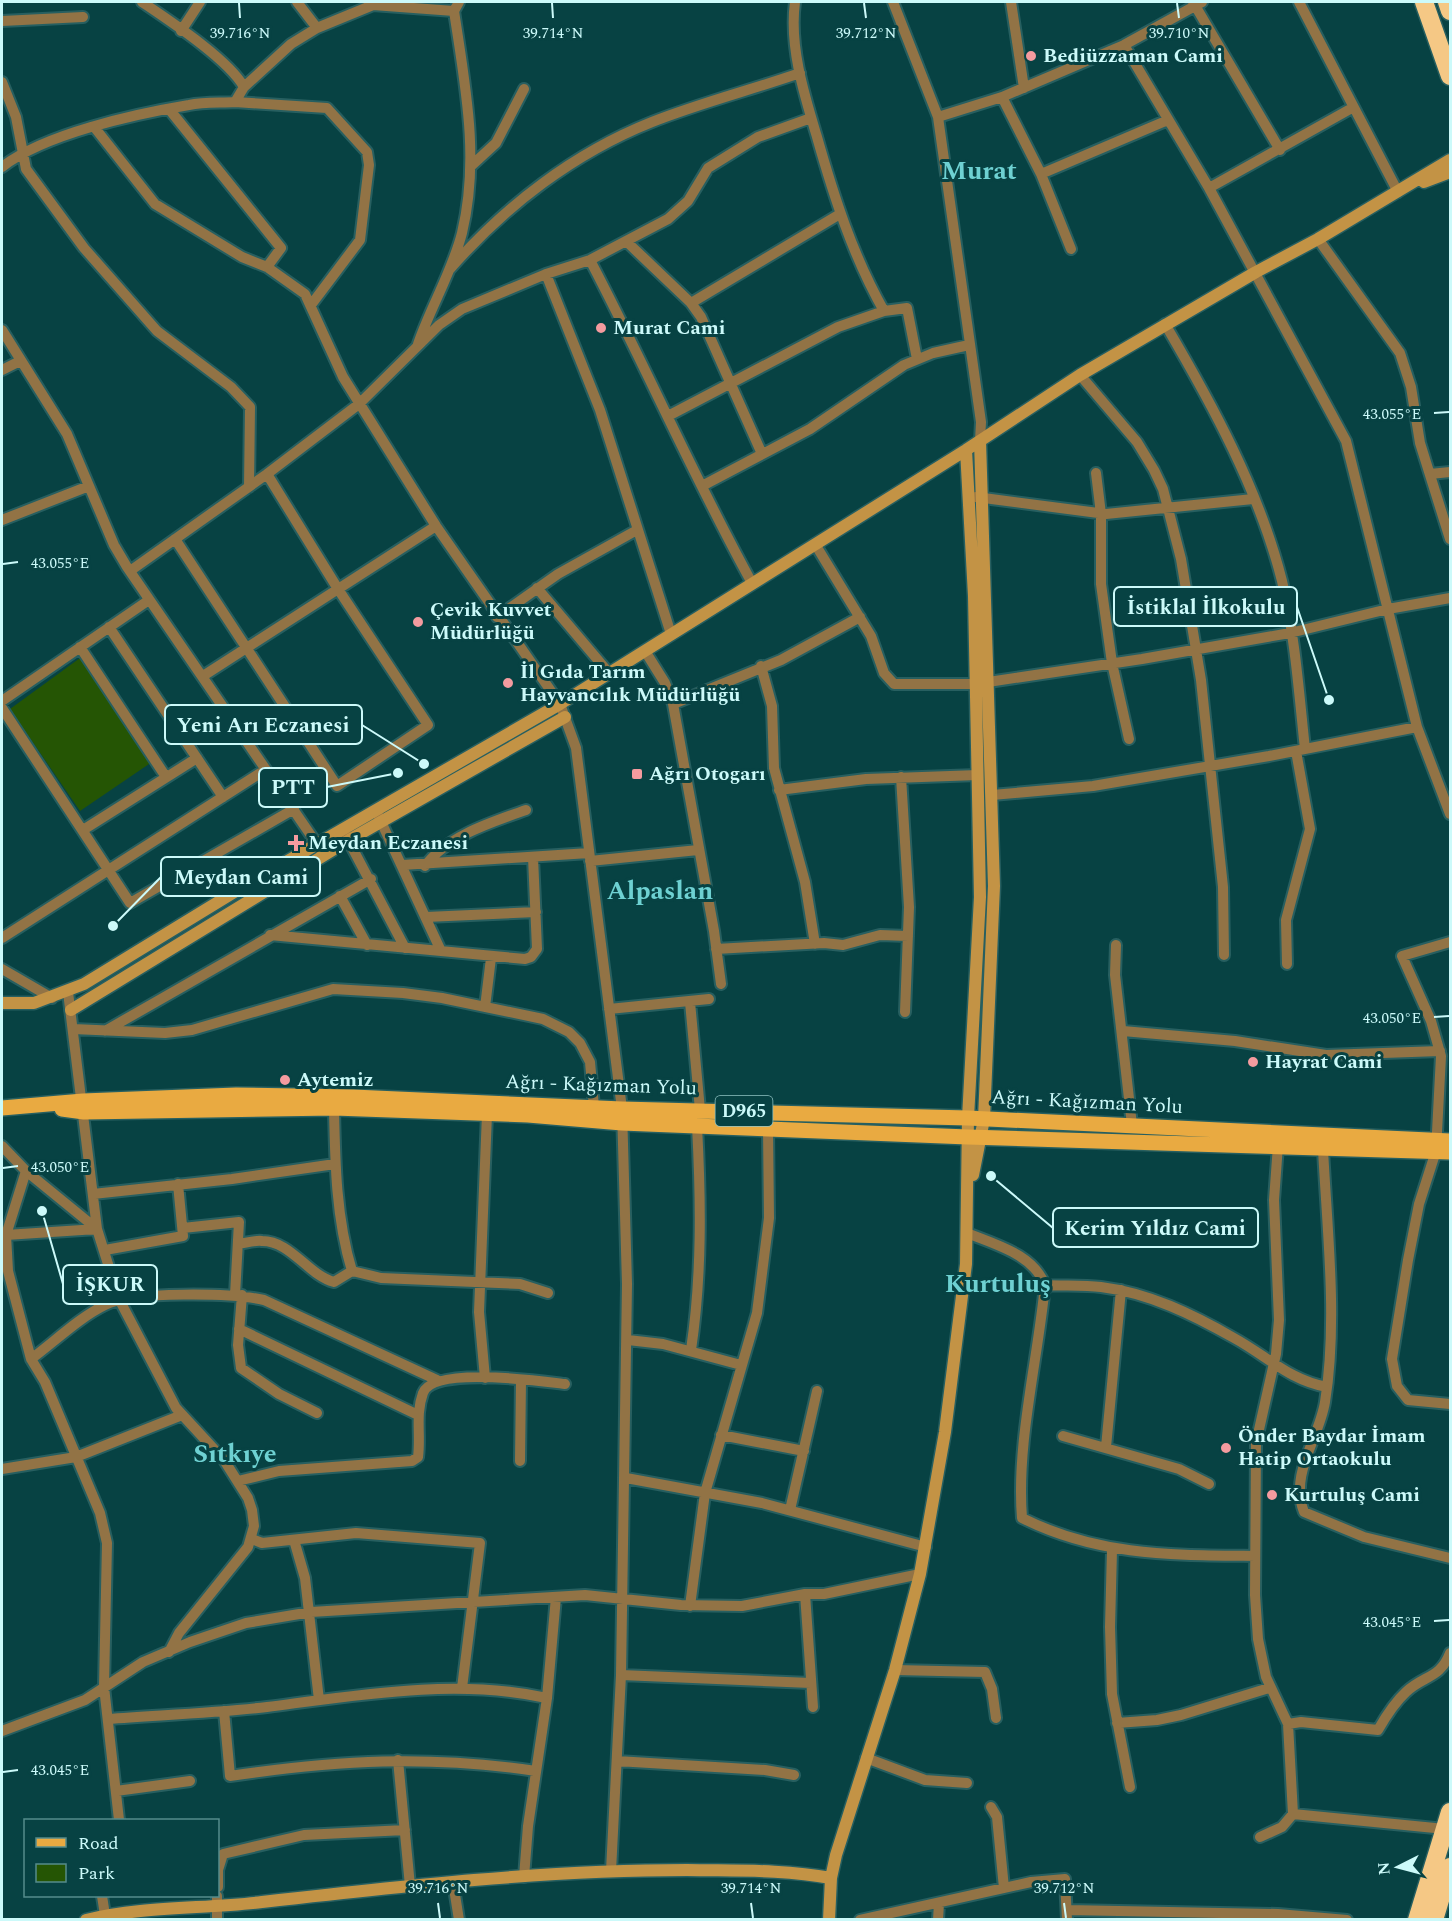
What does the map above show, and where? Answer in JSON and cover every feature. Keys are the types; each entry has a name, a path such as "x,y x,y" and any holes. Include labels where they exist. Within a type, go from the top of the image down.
{"highway":[{"path":"1424,2 1450,76"},
{"path":"1448,2 1450,11"},
{"path":"1417,1920 1448,1821"},
{"path":"1434,1920 1450,1867"}],"main road":[{"name":"Ağrı - Kağızman Yolu","path":"84,1106 248,1095 594,1107 622,1116 697,1126 974,1137 1278,1144 1323,1149 1444,1146"},
{"path":"2,1099 36,1096 84,1106"},
{"name":"Ağrı - Kağızman Yolu","path":"2,1108 38,1106 334,1108 622,1116 700,1110 1132,1125 1444,1146"},
{"path":"2,1117 84,1106"}],"street":[{"path":"142,2 240,79 244,87"},
{"path":"181,31 200,2"},
{"path":"297,2 317,28"},
{"path":"795,2 800,73 811,118 840,214 867,282 884,311"},
{"path":"893,2 938,117 958,246 969,345 981,423 975,497 982,684 992,795 994,886 984,1119 974,1137"},
{"path":"1011,2 1024,88"},
{"path":"1299,2 1352,108 1398,192"},
{"path":"938,117 1002,97 1124,45 1197,3 1281,150"},
{"path":"235,102 244,87 291,44 317,28 373,5 457,6 469,110 471,166 462,233 450,269 416,349"},
{"path":"2,21 83,17"},
{"path":"1124,45 1209,188 1346,441 1417,727 1450,814"},
{"path":"450,269 495,220 574,162 652,122 800,73"},
{"path":"2,82 16,117 22,153 30,175 106,275 157,331 246,401 250,407 249,487"},
{"path":"471,166 496,142 524,90"},
{"path":"1002,97 1041,174 1071,249"},
{"path":"2,167 22,153 95,128 191,104 235,102 327,108 367,152 369,165 360,240 311,305"},
{"path":"1209,188 1281,150 1352,108"},
{"path":"169,109 281,248 267,267"},
{"path":"130,571 267,474 359,404 439,325 462,309 546,274 590,260 627,242 668,219 688,201 708,168 758,137 811,118"},
{"path":"1041,174 1168,120"},
{"path":"95,128 155,204 242,257 267,267 299,288 311,305 343,377 359,404 436,526 497,617 560,704 576,748 622,1116 628,1340 626,1478 621,1675 611,1871"},
{"path":"379,817 966,450 1080,375 1256,272 1318,239 1450,160"},
{"path":"1398,192 1450,172"},
{"path":"692,303 840,214"},
{"path":"1318,239 1400,353 1412,387 1420,443 1450,539"},
{"path":"627,242 692,303 701,317 762,454"},
{"path":"590,260 752,583"},
{"path":"546,274 600,410 671,634"},
{"path":"668,416 838,327 884,311 907,308 917,359"},
{"path":"1165,324 1230,442 1282,582 1290,633 1300,750 1310,829 1286,920 1287,964"},
{"path":"2,330 67,434 114,545 149,600 321,850"},
{"path":"702,486 810,429 904,365 917,359 969,345"},
{"path":"2,370 20,361"},
{"path":"1080,375 1137,442 1163,489 1189,596 1197,650 1223,887 1224,955"},
{"path":"966,450 975,497"},
{"path":"1430,474 1450,472"},
{"path":"1096,473 1101,514 1100,571 1112,663 1129,739"},
{"path":"175,539 337,786 428,725 338,589 267,474"},
{"path":"2,520 89,486"},
{"path":"975,497 1101,514 1253,499"},
{"path":"203,676 436,526"},
{"path":"497,617 537,588 637,530"},
{"path":"816,544 860,617 889,682 907,685 982,684 1197,650 1290,633 1388,609 1450,598"},
{"path":"537,588 609,673"},
{"path":"2,701 149,600"},
{"path":"673,704 761,666 781,660 860,617"},
{"path":"109,627 223,797"},
{"path":"80,647 166,777"},
{"path":"645,651 665,683 673,704 721,984"},
{"path":"761,666 772,706 774,768 805,882 815,944"},
{"path":"829,1920 831,1878 836,1855 895,1670 920,1574 945,1432 967,1233 974,1137 968,1118 980,897 978,775 982,684"},
{"path":"2,708 130,903 294,809"},
{"path":"2,1003 34,1003 68,992 379,817 565,717"},
{"path":"992,795 1093,786 1211,767 1417,727"},
{"path":"83,830 197,758"},
{"path":"2,938 265,770"},
{"path":"779,790 901,777 978,775"},
{"path":"901,777 908,936 905,1012"},
{"path":"425,866 435,853 470,833 526,810"},
{"path":"379,817 441,951"},
{"path":"346,836 371,879 405,948"},
{"path":"71,1010 321,850"},
{"path":"402,865 425,866 533,856 590,857 698,850"},
{"path":"270,935 441,951 490,958 525,959 535,954 537,944 533,856"},
{"path":"105,1032 270,935 371,879"},
{"path":"340,896 367,945"},
{"path":"426,917 536,912"},
{"path":"716,949 815,944 843,945 880,935 908,936"},
{"path":"1450,942 1402,956 1431,1021 1440,1051 1444,1146 1419,1204 1407,1260 1392,1359 1397,1386 1408,1400 1450,1404"},
{"path":"1116,945 1115,975 1124,1031 1132,1125"},
{"path":"485,1007 490,958"},
{"path":"2,969 52,998"},
{"path":"73,1029 165,1034 203,1028 333,989 403,993 543,1019 569,1032 580,1043 590,1062 594,1107"},
{"path":"68,992 84,1106 97,1229 119,1299 148,1359 182,1415 224,1460 238,1481 252,1510 252,1539 234,1566 179,1633 169,1653"},
{"path":"609,1009 709,999"},
{"path":"690,1002 700,1110"},
{"path":"1124,1031 1235,1041 1326,1055 1440,1051"},
{"path":"334,1108 335,1164 346,1252 352,1271"},
{"path":"485,1378 479,1312 487,1114"},
{"path":"692,1350 700,1266 701,1190 697,1126"},
{"path":"690,1606 705,1493 757,1313 769,1218 768,1129"},
{"path":"1260,1837 1282,1827 1293,1814 1288,1724 1269,1688 1258,1639 1255,1557 1256,1443 1274,1366 1279,1320 1274,1200 1278,1144"},
{"path":"2,1146 26,1171 97,1229"},
{"path":"1323,1149 1330,1344 1324,1406 1300,1474 1301,1504 1304,1512 1364,1537 1450,1558"},
{"path":"93,1194 335,1164"},
{"path":"26,1171 6,1234 8,1271 31,1359 45,1382 100,1513 107,1543 104,1687 119,1819"},
{"path":"105,1250 183,1236 178,1184"},
{"path":"183,1228 240,1222 238,1359 246,1374 317,1413"},
{"path":"6,1234 97,1229"},
{"path":"967,1233 1027,1260 1046,1285 1031,1384 1022,1518 1072,1539 1112,1550 1255,1557"},
{"path":"239,1244 264,1240 282,1247 324,1280 334,1282 352,1271 381,1278 520,1284 548,1293"},
{"path":"1046,1285 1120,1290 1142,1295 1203,1321 1237,1340 1274,1366 1308,1384 1327,1387"},
{"path":"1106,1447 1120,1290"},
{"path":"31,1359 94,1311 119,1299 141,1296 238,1295 264,1300 437,1380 485,1378 565,1384"},
{"path":"239,1329 418,1415"},
{"path":"628,1340 692,1350 741,1365"},
{"path":"238,1481 279,1471 412,1461 418,1457 418,1415 424,1390 437,1380"},
{"path":"519,1461 521,1380"},
{"path":"790,1510 817,1391"},
{"path":"2,1469 76,1457 182,1415"},
{"path":"722,1435 804,1451"},
{"path":"1063,1436 1179,1468 1209,1484"},
{"path":"626,1478 790,1510 926,1547"},
{"path":"252,1539 262,1543 356,1533 480,1543 462,1688"},
{"path":"294,1540 301,1558 310,1611 319,1700"},
{"path":"1112,1550 1112,1694 1131,1787"},
{"path":"2,1731 85,1700 143,1662 169,1653 190,1642 246,1623 310,1611 585,1595 690,1606 742,1606 804,1594 824,1594 920,1574"},
{"path":"804,1594 813,1707"},
{"path":"524,1877 547,1698 556,1597"},
{"path":"1288,1724 1301,1722 1378,1730 1407,1691 1445,1667 1450,1653"},
{"path":"895,1670 985,1672 992,1689 996,1719"},
{"path":"621,1675 811,1683"},
{"path":"108,1719 224,1711 319,1700 462,1688 507,1690 547,1698"},
{"path":"1117,1723 1157,1720 1181,1715 1269,1688"},
{"path":"224,1711 230,1776 310,1764 398,1760 495,1765 536,1771"},
{"path":"866,1758 925,1780 967,1783"},
{"path":"398,1760 410,1886"},
{"path":"616,1761 765,1770 794,1775"},
{"path":"116,1791 190,1780"},
{"path":"991,1807 998,1817 1004,1888"},
{"path":"1293,1814 1448,1821"},
{"path":"219,1867 224,1854 304,1835 405,1830"},
{"path":"87,1920 105,1915 216,1908 410,1886 611,1871 777,1871 831,1878"},
{"path":"860,1920 1004,1888 1065,1879 1067,1915 1278,1914 1347,1920"},
{"path":"453,1882 459,1920"},
{"path":"102,1897 105,1915"},
{"path":"939,1903 939,1920"}],"green space":[{"path":"80,658 152,762 80,811 10,709"}],"place":[{"name":"Bediüzzaman Cami","path":"1031,56"},
{"name":"Murat Cami","path":"601,328"},
{"name":"Çevik Kuvvet Müdürlüğü","path":"418,622"},
{"name":"İl Gıda Tarım Hayvancılık Müdürlüğü","path":"508,683"},
{"name":"İstiklal İlkokulu","path":"1329,700"},
{"name":"Yeni Arı Eczanesi","path":"424,764"},
{"name":"PTT","path":"398,773"},
{"name":"Ağrı Otogarı","path":"637,774"},
{"name":"Meydan Eczanesi","path":"296,843"},
{"name":"Meydan Cami","path":"113,926"},
{"name":"Hayrat Cami","path":"1253,1062"},
{"name":"Aytemiz","path":"285,1080"},
{"name":"Kerim Yıldız Cami","path":"991,1176"},
{"name":"İŞKUR","path":"42,1211"},
{"name":"Önder Baydar İmam Hatip Ortaokulu","path":"1226,1448"},
{"name":"Kurtuluş Cami","path":"1272,1495"}],"district":[{"name":"Murat","path":"979,171"},
{"name":"Alpaslan","path":"660,891"},
{"name":"Kurtuluş","path":"998,1284"},
{"name":"Sıtkıye","path":"235,1454"}]}
